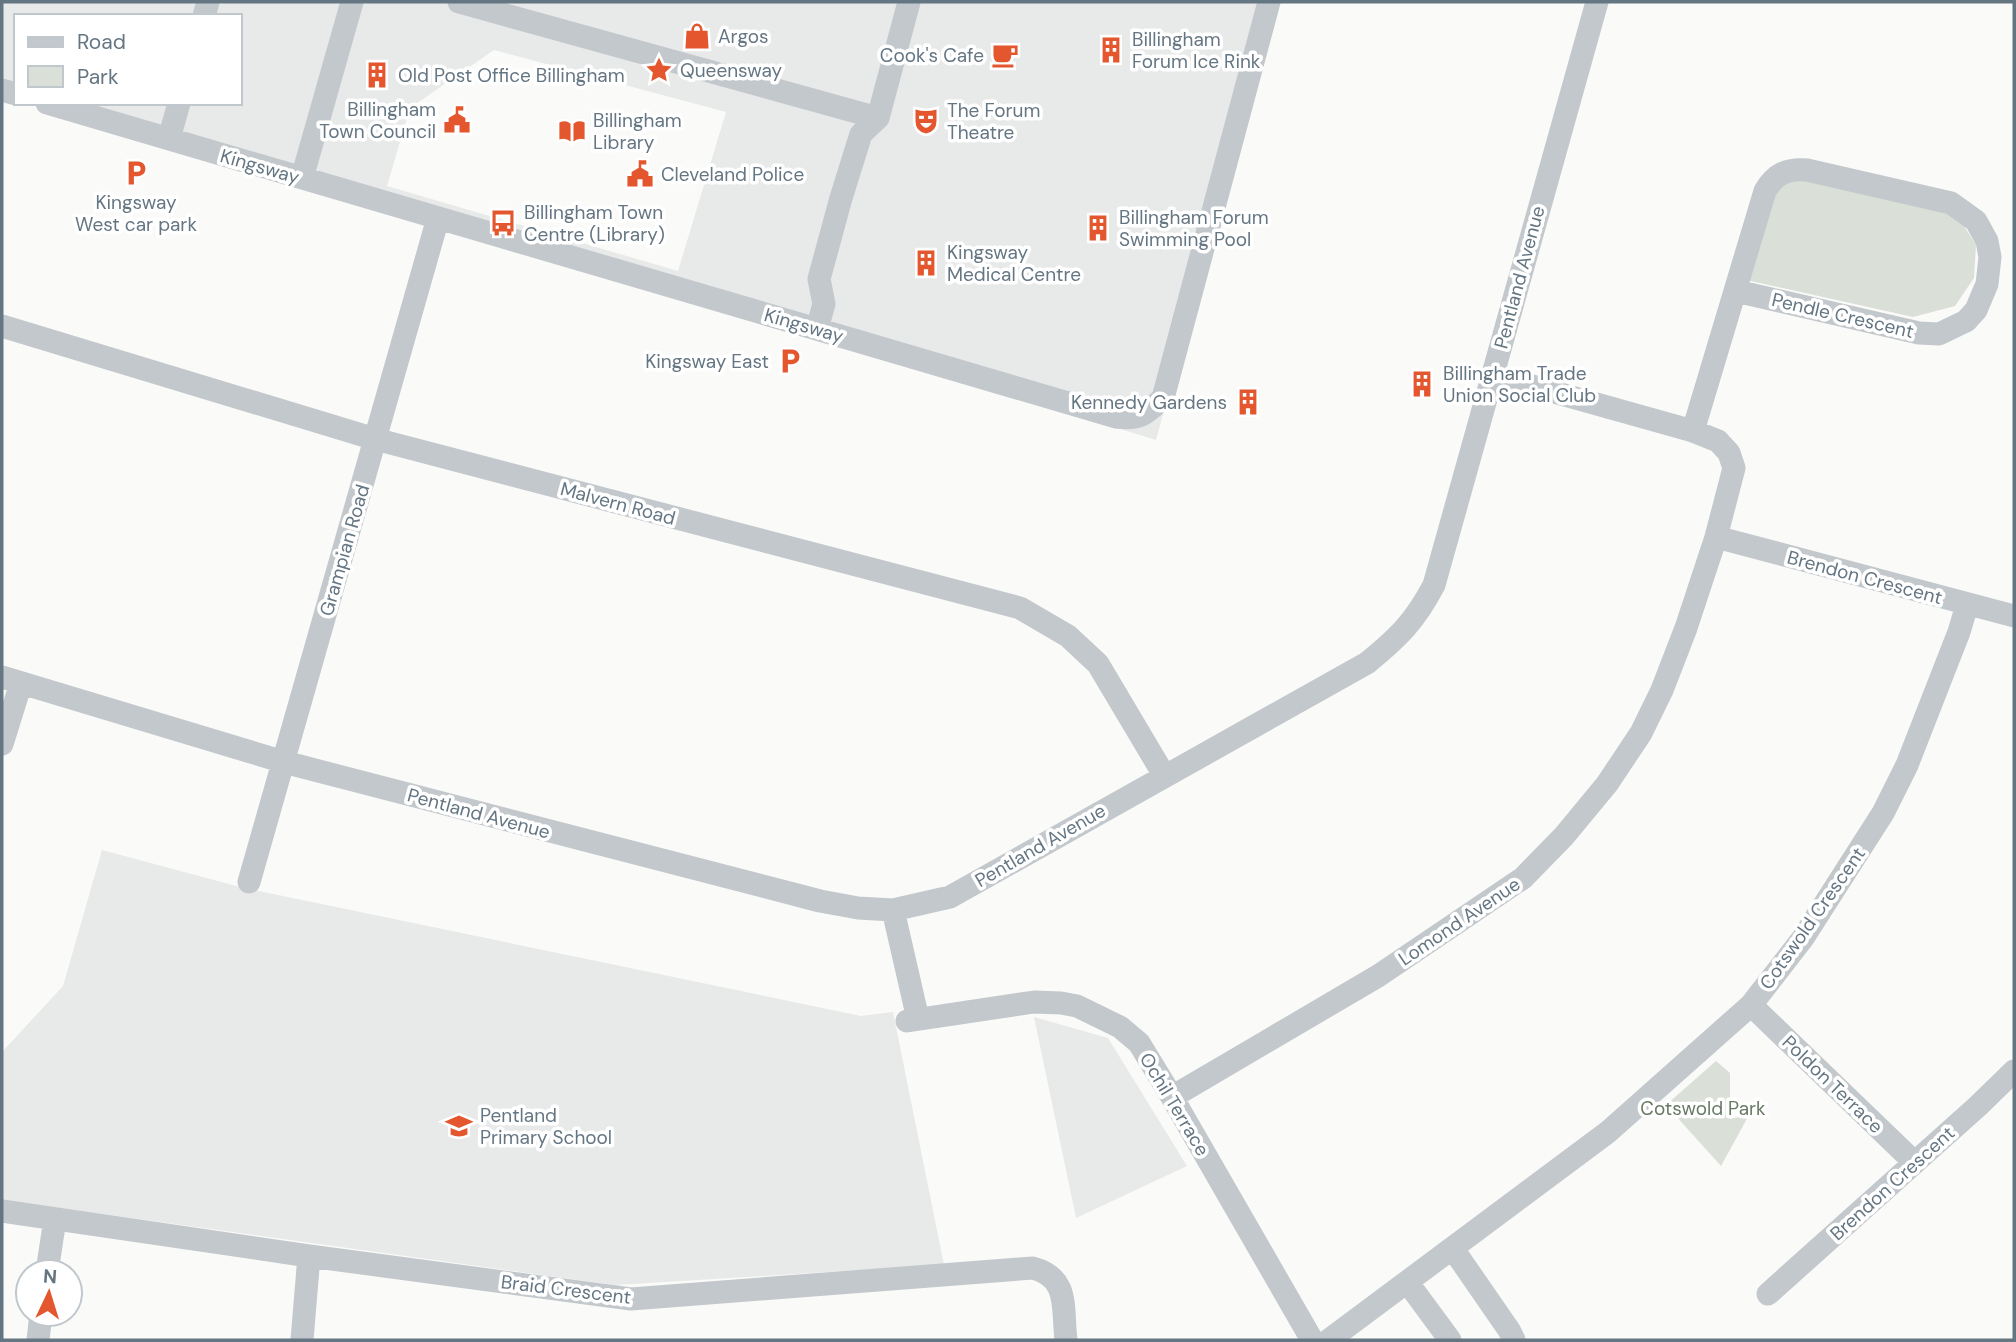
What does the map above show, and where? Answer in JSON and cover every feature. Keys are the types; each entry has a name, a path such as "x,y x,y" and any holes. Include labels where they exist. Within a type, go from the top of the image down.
{"street":[{"path":"302,178 352,2"},
{"path":"459,2 529,11 878,118"},
{"path":"817,329 824,304 819,279 856,146 861,134 878,118 909,2"},
{"name":"Kingsway","path":"54,105 1129,419 1144,415 1163,398 1269,2"},
{"name":"Pentland Avenue","path":"11,680 284,762 820,901 858,908 893,910 950,897 1367,663 1396,639 1419,614 1434,585 1597,2"},
{"path":"169,139 178,105"},
{"name":"Pendle Crescent","path":"1693,431 1765,191 1772,179 1792,169 1807,170 1951,203 1976,221 1987,240 1990,257 1987,284 1976,310 1966,321 1939,334 1919,333 1736,291"},
{"name":"Grampian Road","path":"249,882 438,218"},
{"name":"Malvern Road","path":"2,326 375,439 1020,608 1068,636 1098,664 1164,775"},
{"path":"1493,375 1693,431"},
{"name":"Lomond Avenue","path":"1172,1097 1378,976 1523,878 1564,836 1607,785 1641,733 1667,678 1716,537 1734,468 1729,453 1718,441 1693,431"},
{"name":"Brendon Crescent","path":"1716,537 2014,616"},
{"name":"Cotswold Crescent","path":"1329,1340 1608,1132 1751,1005 1803,938 1883,813 1907,765 1967,605"},
{"path":"2,744 11,680"},
{"name":"Ochil Terrace","path":"893,910 912,1020 1034,1002 1061,1003 1077,1006 1120,1027 1139,1043 1312,1340"},
{"name":"Poldon Terrace","path":"1751,1005 1914,1162"},
{"name":"Brendon Crescent","path":"1768,1294 1978,1106 2014,1070"},
{"name":"Braid Crescent","path":"2,1211 631,1299 1033,1268 1047,1272 1060,1284 1066,1340"},
{"path":"49,1258 55,1219"},
{"path":"1453,1249 1514,1340"},
{"path":"302,1340 309,1256"},
{"path":"1408,1283 1450,1340"}],"shaded area":[{"path":"2,2 1275,2 1156,440 70,105 242,105 242,14 14,14 14,87 2,84","holes":["494,50 726,112 678,271 387,186 410,108"]},
{"name":"Pentland Primary School","path":"102,850 240,887 861,1016 893,1012 944,1265 615,1285 2,1200 2,1052 63,986"},
{"path":"1034,1017 1108,1038 1187,1166 1076,1218"}],"green space":[{"path":"1812,175 1954,210 1976,245 1974,278 1955,306 1913,317 1742,279 1761,206 1786,182"},
{"name":"Cotswold Park","path":"1716,1061 1730,1073 1730,1119 1749,1115 1721,1166 1666,1105"}],"place":[{"name":"Argos","path":"697,36"},
{"name":"Billingham Forum Ice Rink","path":"1111,50"},
{"name":"Cook's Cafe","path":"1005,55"},
{"name":"Queensway","path":"659,70"},
{"name":"Old Post Office Billingham","path":"377,75"},
{"name":"Billingham Town Council","path":"457,120"},
{"name":"The Forum Theatre","path":"926,121"},
{"name":"Billingham Library","path":"572,131"},
{"name":"Kingsway West car park","path":"136,173"},
{"name":"Cleveland Police","path":"640,174"},
{"name":"Billingham Town Centre (Library)","path":"503,223"},
{"name":"Billingham Forum Swimming Pool","path":"1098,228"},
{"name":"Kingsway Medical Centre","path":"926,263"},
{"name":"Kingsway East","path":"790,361"},
{"name":"Billingham Trade Union Social Club","path":"1422,384"},
{"name":"Kennedy Gardens","path":"1248,402"},
{"name":"Pentland Primary School","path":"459,1126"}]}
